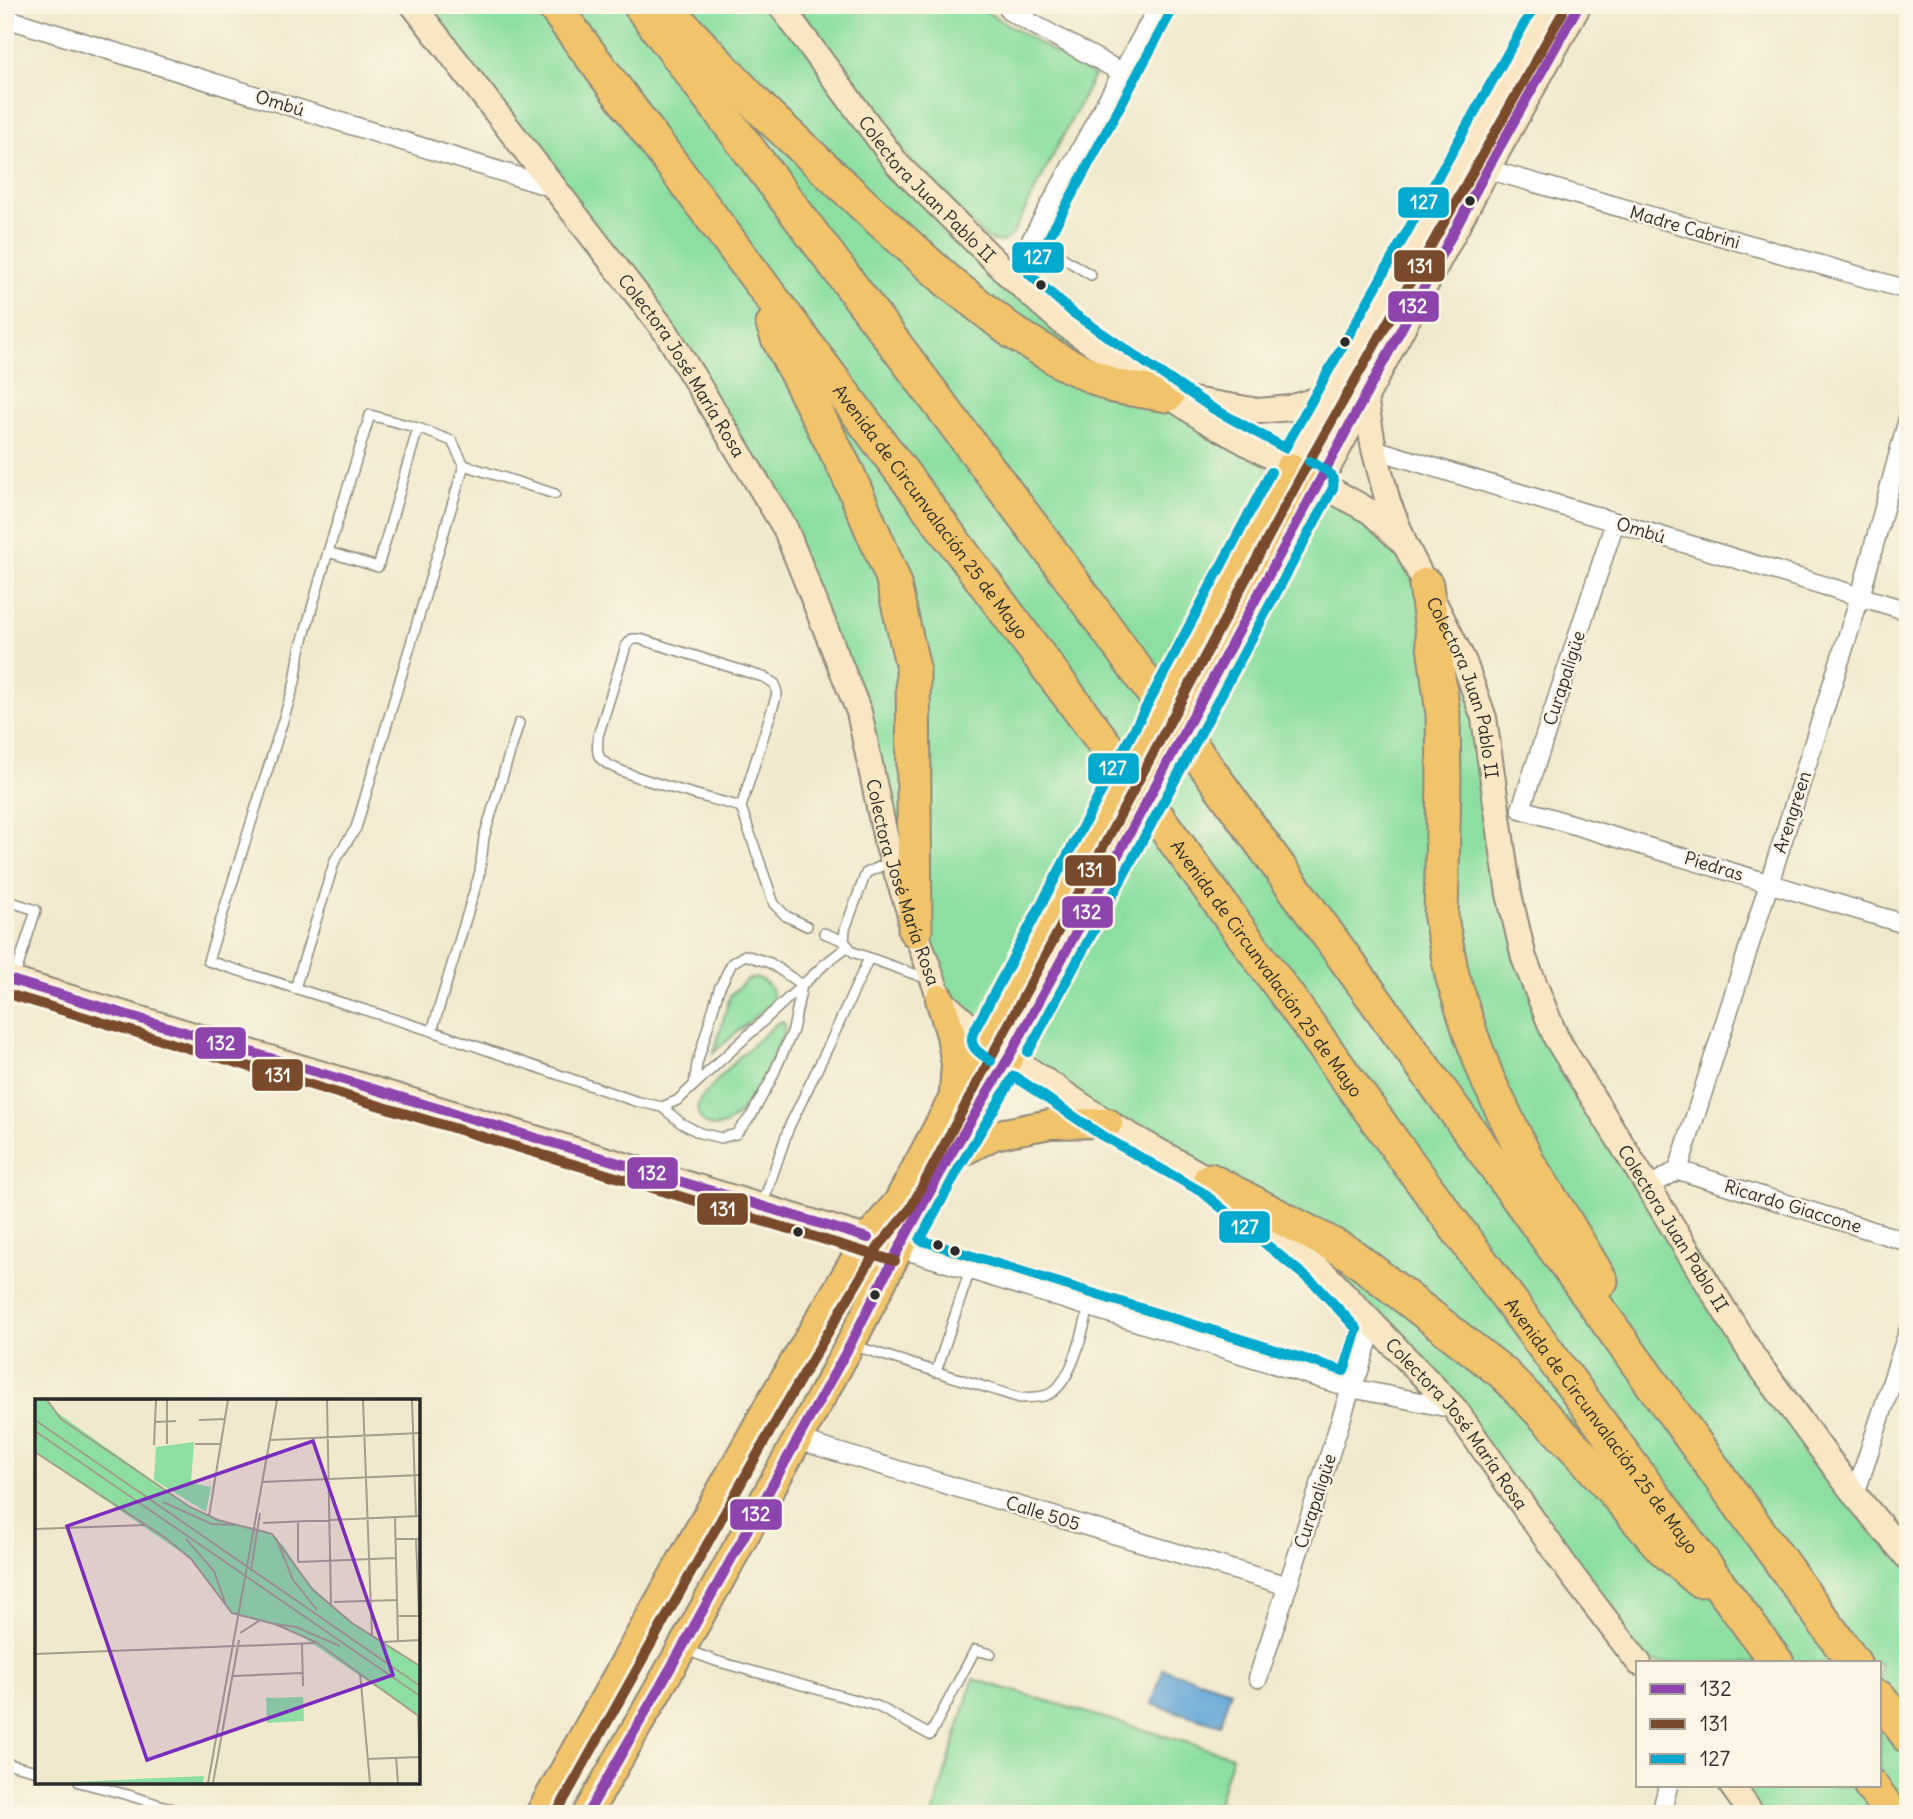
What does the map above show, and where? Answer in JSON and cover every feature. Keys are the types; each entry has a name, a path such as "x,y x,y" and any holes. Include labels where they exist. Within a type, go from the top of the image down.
{"highway":[{"name":"Avenida de Circunvalación 25 de Mayo","path":"553,5 1090,724 1396,1146 1775,1661"},
{"path":"640,5 1052,552 1853,1661"},
{"path":"663,5 762,110 950,283 1014,333 1062,362 1113,386 1167,395"},
{"path":"757,279 778,338 847,472 892,576 913,668 915,930"},
{"path":"1426,585 1443,714 1441,918 1459,999 1488,1080 1528,1163 1701,1453"},
{"path":"1210,1180 1350,1254 1503,1373 1584,1457 1662,1548 1743,1618"},
{"path":"1882,1701 1908,1736"},
{"path":"1872,1787 1892,1814"}],"main road":[{"name":"Colectora José María Rosa","path":"413,5 666,332 785,528 859,712 886,840 937,990 985,1040 1108,1123 1210,1180 1327,1276 1455,1409 1637,1661"},
{"name":"Colectora Juan Pablo II","path":"780,5 898,166 1011,277 1064,324 1205,420 1371,512 1406,546 1464,662 1484,718 1509,894 1524,958 1556,1038 1754,1358 1855,1495 1908,1558"},
{"path":"540,1814 768,1408 868,1238 898,1202 1290,467 1551,5"},
{"path":"587,1814 850,1345 948,1159 1009,1057 1487,170 1579,5"},
{"path":"1167,395 1259,411 1290,408 1331,395"},
{"path":"1365,398 1374,449 1388,502 1406,546"},
{"path":"10,979 899,1248"},
{"path":"937,990 951,1035 956,1064 954,1097"},
{"path":"948,1159 994,1136 1050,1124 1108,1123"},
{"path":"1733,1787 1752,1814"}],"street":[{"path":"1011,277 1159,5"},
{"path":"1009,11 1123,73"},
{"name":"Ombú","path":"5,18 554,188"},
{"name":"Madre Cabrini","path":"1463,162 1908,290"},
{"name":"Arengreen","path":"1678,1170 1860,597 1908,419"},
{"name":"Ombú","path":"1374,449 1908,611"},
{"name":"Curapaligüe","path":"1521,809 1615,522"},
{"path":"1497,818 1521,809"},
{"name":"Piedras","path":"1521,809 1908,925"},
{"path":"1648,1187 1678,1170"},
{"name":"Ricardo Giaccone","path":"1678,1170 1908,1242"},
{"path":"899,1248 1352,1388 1455,1409"},
{"name":"Curapaligüe","path":"1258,1678 1373,1325"},
{"path":"1855,1495 1908,1332"},
{"name":"Calle 505","path":"797,1440 1288,1586"},
{"path":"1661,1814 1668,1787"}],"lane":[{"path":"1032,239 1091,275"},
{"path":"295,988 335,860 356,828 464,465 452,441 418,428 370,415 300,650 295,682 208,961 432,1031 635,1101 662,1107 681,1123 700,1133 721,1138 736,1134 751,1116 770,1082 793,1030 802,985"},
{"path":"328,552 377,567 418,428"},
{"path":"464,465 555,494"},
{"path":"741,807 638,777 601,760 597,750 598,736 626,646 632,639 640,639 766,678 775,684 777,694 741,807 774,904 786,916 807,926"},
{"path":"432,1031 480,872 484,837 520,723"},
{"path":"846,944 845,929 866,873 893,861"},
{"path":"5,900 36,910 10,979"},
{"path":"824,933 846,944 853,952 937,990"},
{"path":"662,1107 678,1100 846,944"},
{"path":"694,1085 696,1064 719,989 732,962 745,955 770,963 802,985"},
{"path":"762,1206 789,1127 869,958"},
{"path":"936,1372 970,1270"},
{"path":"850,1345 1020,1398 1048,1395 1065,1380 1076,1355 1089,1307"},
{"path":"682,1648 716,1661 877,1706 930,1735 975,1650 990,1654"},
{"path":"5,1763 35,1770"},
{"path":"86,1784 189,1814"}],"green space":[{"path":"413,5 780,5 898,165 1032,295 1371,512 1464,662 1524,958 1648,1187 1908,1558 1908,1814 1752,1814 1733,1787 1882,1787 1882,1661 1638,1661 1455,1409 1327,1277 940,999 859,712 785,528 666,332"},
{"path":"796,5 975,5 1094,76 1012,235 1002,242 988,240 913,163"},
{"path":"757,978 770,987 772,1002 714,1052 730,996 746,980"},
{"path":"782,1021 785,1029 767,1073 737,1116 725,1125 713,1127 704,1123 697,1108 701,1098 738,1058"},
{"path":"973,1679 1232,1756 1215,1814 933,1814"}],"water":[{"path":"1163,1669 1231,1690 1220,1725 1152,1704"}],"transit line":[{"name":"127","path":"1171,12 1029,274 1073,313 1175,383 1212,408 1285,448 1535,5"},
{"name":"132","path":"587,1814 850,1345 948,1159 1009,1057 1487,170 1579,5"},
{"name":"131","path":"556,1814 780,1414 879,1246 910,1209 1302,474 1563,12"},
{"name":"127","path":"1028,1052 1333,488 1330,474 1309,461"},
{"name":"127","path":"991,1061 979,1053 972,1043 973,1033 1271,472"},
{"name":"132","path":"5,978 868,1238"},
{"name":"131","path":"5,993 895,1261"},
{"name":"127","path":"1014,1076 1101,1135 1202,1192 1317,1286 1357,1329 1344,1371 920,1240 1014,1076"}]}
